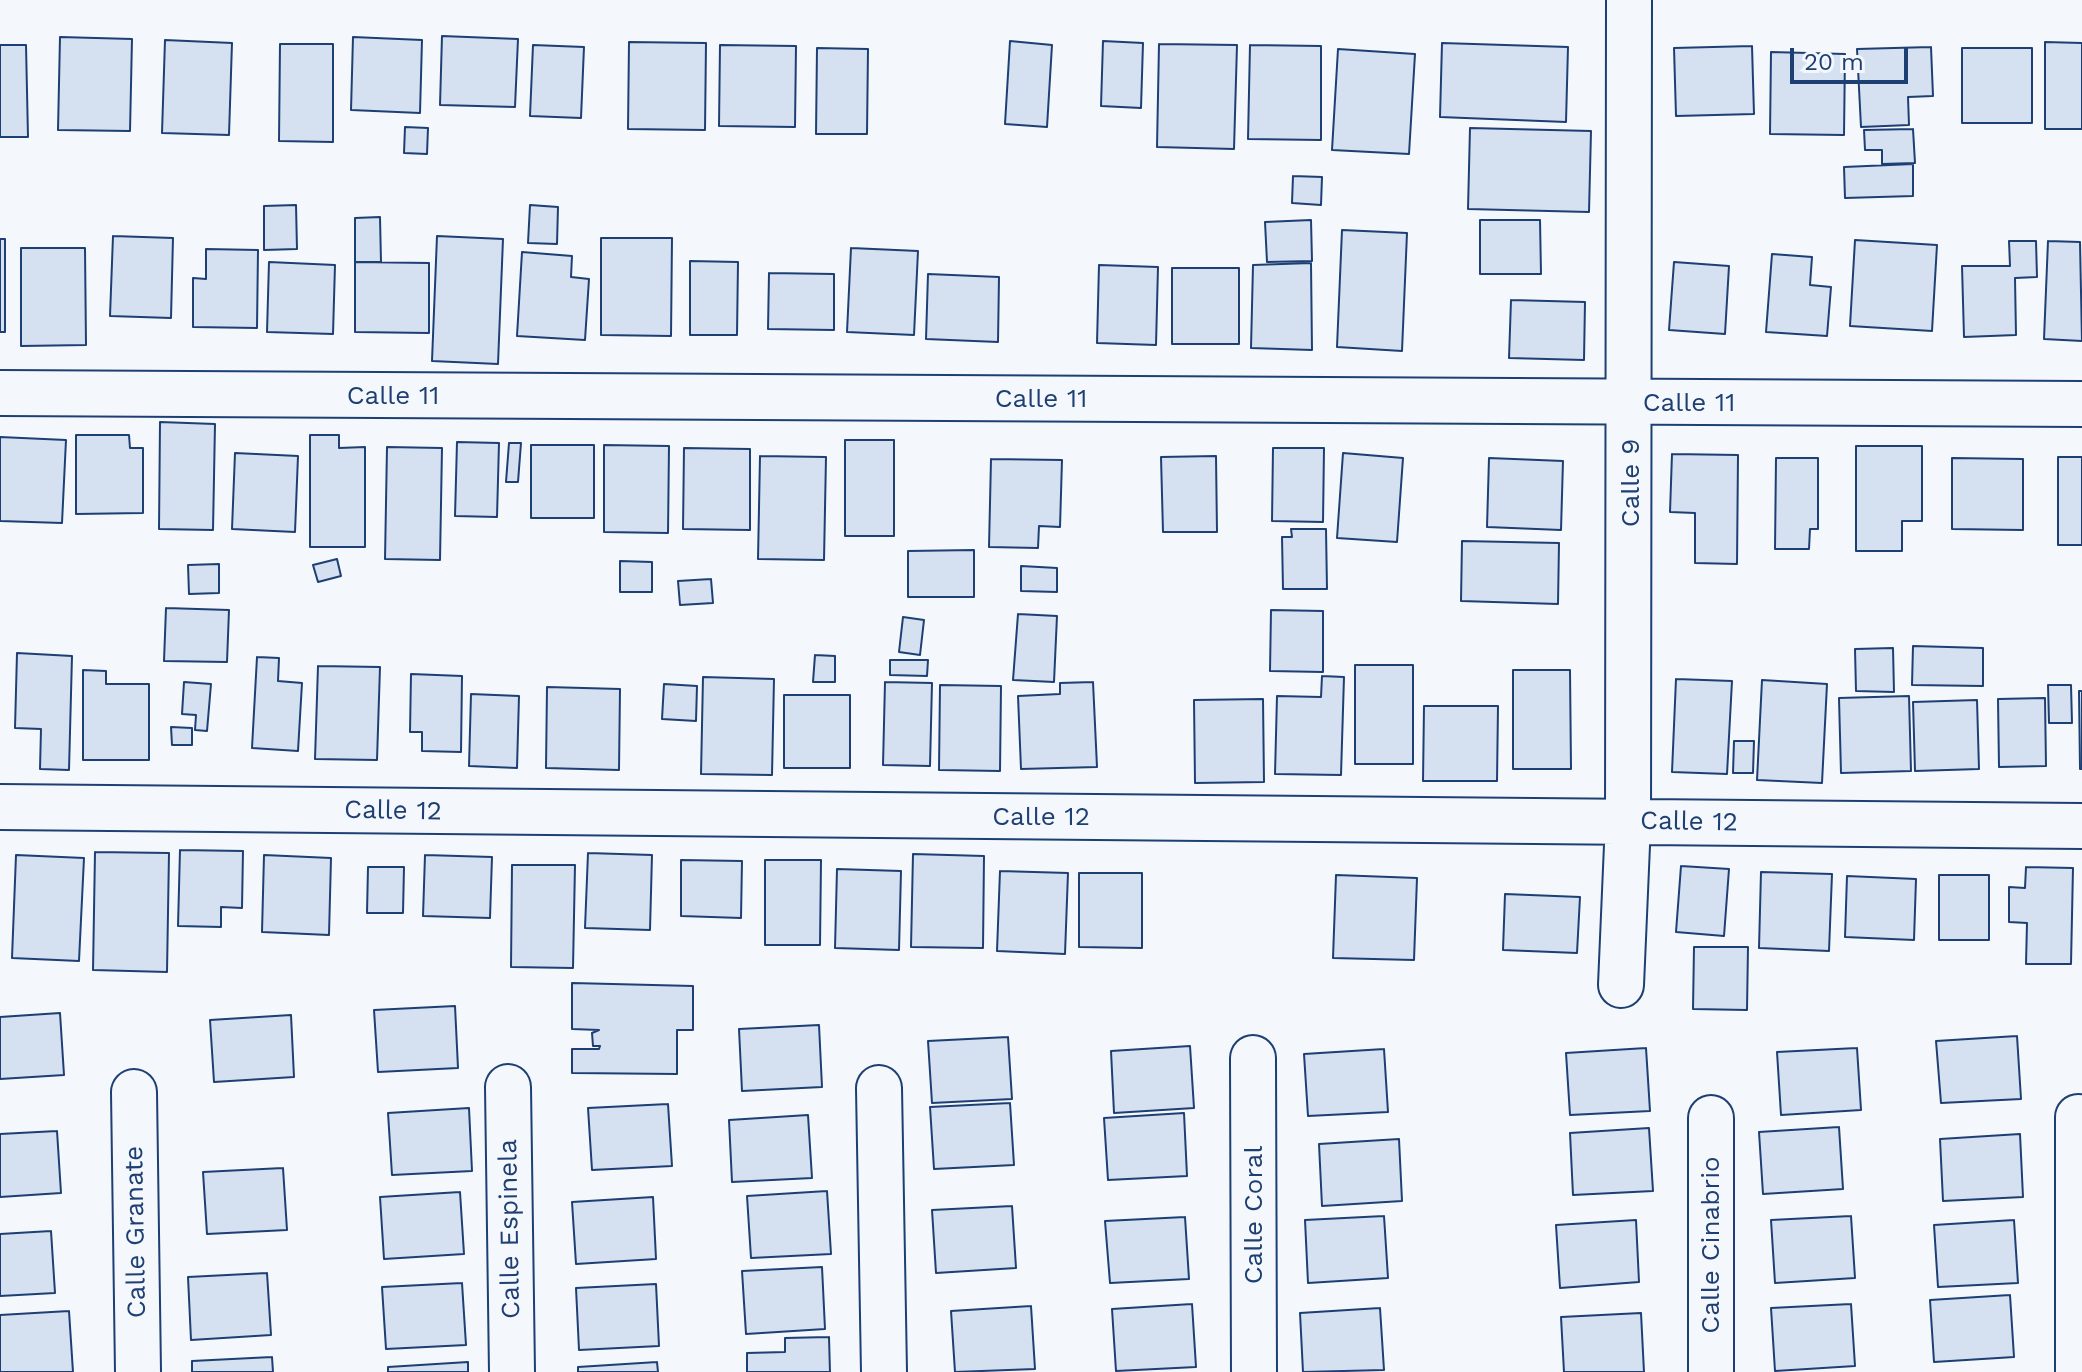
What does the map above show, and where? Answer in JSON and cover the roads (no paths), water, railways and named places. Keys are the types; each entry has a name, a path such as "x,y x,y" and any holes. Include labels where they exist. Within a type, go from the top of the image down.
{"street":[{"name":"Calle 9","path":"1621,985 1628,822 1631,402 1629,0"},
{"name":"Calle 11","path":"0,393 2082,404"},
{"name":"Calle 12","path":"0,807 2082,826"},
{"name":"Calle Coral","path":"1253,1058 1254,1372"},
{"name":"Calle Espinela","path":"508,1087 512,1372"},
{"path":"879,1088 884,1372"},
{"name":"Calle Granate","path":"134,1092 138,1372"},
{"path":"2078,1117 2078,1372"},
{"name":"Calle Cinabrio","path":"1711,1118 1711,1372"}]}
